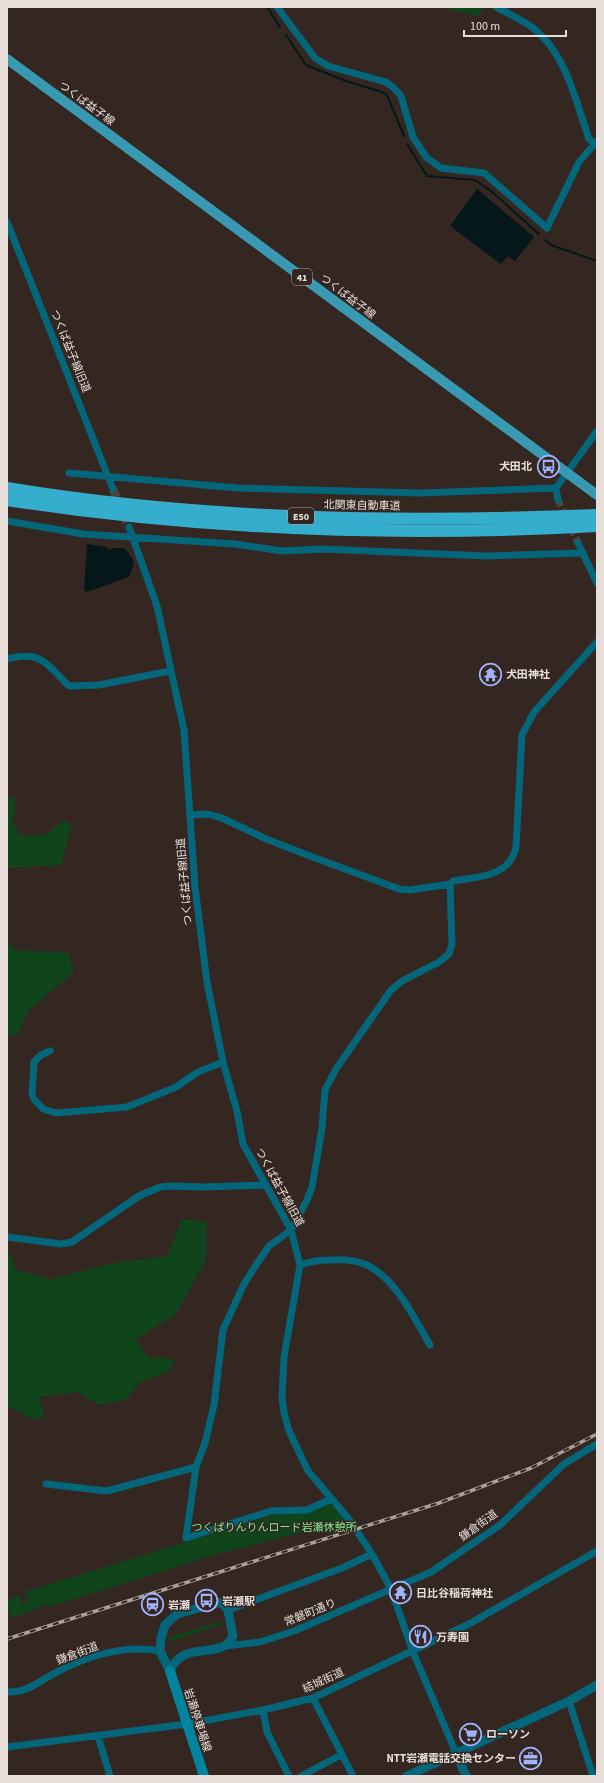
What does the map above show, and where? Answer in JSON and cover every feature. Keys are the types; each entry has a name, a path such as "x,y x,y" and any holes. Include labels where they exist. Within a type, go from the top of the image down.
{"highway":[{"name":"北関東自動車道","path":"7,488 101,501 267,515 383,519 597,515"},
{"name":"E50","path":"7,500 102,513 269,527 470,530 597,526"}],"main road":[{"name":"つくば益子線","path":"7,60 597,495"},
{"name":"岩瀬停車場線","path":"170,1671 204,1776"}],"street":[{"path":"276,7 314,58 328,66 386,82 394,88 401,96 414,137 426,157 441,168 484,173 547,228 579,162 595,142 589,139 565,70 554,52 534,28 496,7"},
{"name":"つくば益子線旧道","path":"7,222 113,489"},
{"path":"558,500 556,488 566,472 597,432"},
{"path":"69,473 169,481 227,488 421,493 556,488"},
{"path":"7,521 83,534 235,544 282,551 322,549 487,556 583,553"},
{"name":"つくば益子線旧道","path":"129,527 157,606 186,741 194,887 207,982 223,1062 237,1111 243,1144 291,1230 300,1265 284,1357 283,1402 290,1431 300,1455 313,1477 348,1518 372,1554 391,1589 413,1652 466,1776"},
{"path":"578,543 597,583"},
{"path":"190,815 208,814 222,818 264,838 308,856 399,889 410,890 450,884 454,881 491,875 501,871 512,860 516,847 522,735 534,712 597,642"},
{"path":"7,659 21,655 32,655 43,661 69,686 99,685 170,671"},
{"path":"332,1499 307,1510 271,1511 186,1538 196,1467 205,1443 214,1405 223,1330 244,1284 256,1265 269,1246 291,1230 308,1200 312,1187 322,1128 325,1090 336,1069 391,990 402,981 445,958 451,951 450,884"},
{"path":"50,1051 42,1055 34,1062 32,1094 34,1099 43,1109 56,1113 127,1107 176,1087 202,1070 223,1062"},
{"path":"7,1237 62,1244 72,1242 139,1196 160,1187 266,1185"},
{"path":"300,1265 311,1261 352,1260 368,1266 394,1289 408,1308 430,1345"},
{"name":"鎌倉街道","path":"359,1604 431,1572 500,1525 564,1464 597,1444"},
{"path":"46,1484 107,1491 196,1467"},
{"name":"結城街道","path":"7,1747 187,1724 263,1710 313,1698 470,1624 597,1551"},
{"path":"228,1610 342,1568 372,1554"},
{"path":"170,1671 160,1651 163,1629 173,1617 222,1603 228,1610 233,1636 240,1644"},
{"name":"常磐町通り","path":"224,1646 269,1639 294,1631 359,1604"},
{"path":"170,1671 174,1663 182,1656 224,1646 233,1636"},
{"name":"鎌倉街道","path":"7,1692 26,1690 58,1671 101,1655 127,1650 160,1651"},
{"path":"407,1776 569,1702 597,1685"},
{"path":"313,1698 353,1776"},
{"path":"569,1702 593,1776"},
{"path":"263,1710 267,1732 290,1776"},
{"path":"98,1736 110,1776"},
{"path":"301,1776 341,1755"}],"green space":[{"path":"449,7 484,7 479,16 449,10"},
{"path":"7,797 14,797 15,812 12,821 20,835 45,835 64,820 72,825 61,865 7,868"},
{"path":"7,940 15,950 70,953 73,973 28,1011 19,1032 7,1038"},
{"path":"182,1219 207,1222 206,1260 176,1314 136,1339 148,1357 175,1359 169,1371 139,1383 126,1400 99,1405 77,1392 39,1397 44,1417 32,1419 7,1406 7,1247 16,1270 52,1279 107,1264 167,1256"},
{"name":"つくばりんりんロード岩瀬休憩所","path":"330,1503 347,1521 217,1554 49,1607 47,1604 13,1618 7,1608 7,1601 19,1595 21,1603 26,1603 28,1600 24,1592 273,1515 307,1513"},
{"path":"219,1622 223,1624 168,1641 170,1637"}],"shaded area":[{"path":"477,189 534,237 515,261 508,256 501,264 450,226"},
{"path":"87,544 106,547 110,550 112,548 124,548 131,556 134,563 129,577 87,592 84,590"}],"waterway":[{"path":"267,7 280,27"},
{"path":"286,35 306,65 387,95 404,136"},
{"path":"407,144 427,176 475,180 491,191 539,234"},
{"path":"545,240 551,245 597,261"}],"tunnel":[{"path":"113,489 129,527"},
{"path":"558,500 578,543"}],"railway":[{"path":"7,1639 439,1503 531,1468 597,1434"}],"place":[{"name":"犬田北","path":"548,466"},
{"name":"犬田神社","path":"491,674"},
{"name":"日比谷稲荷神社","path":"400,1593"},
{"name":"岩瀬駅","path":"207,1601"},
{"name":"岩瀬","path":"153,1605"},
{"name":"万寿園","path":"421,1637"},
{"name":"ローソン","path":"471,1734"},
{"name":"NTT岩瀬電話交換センター","path":"531,1758"}]}
